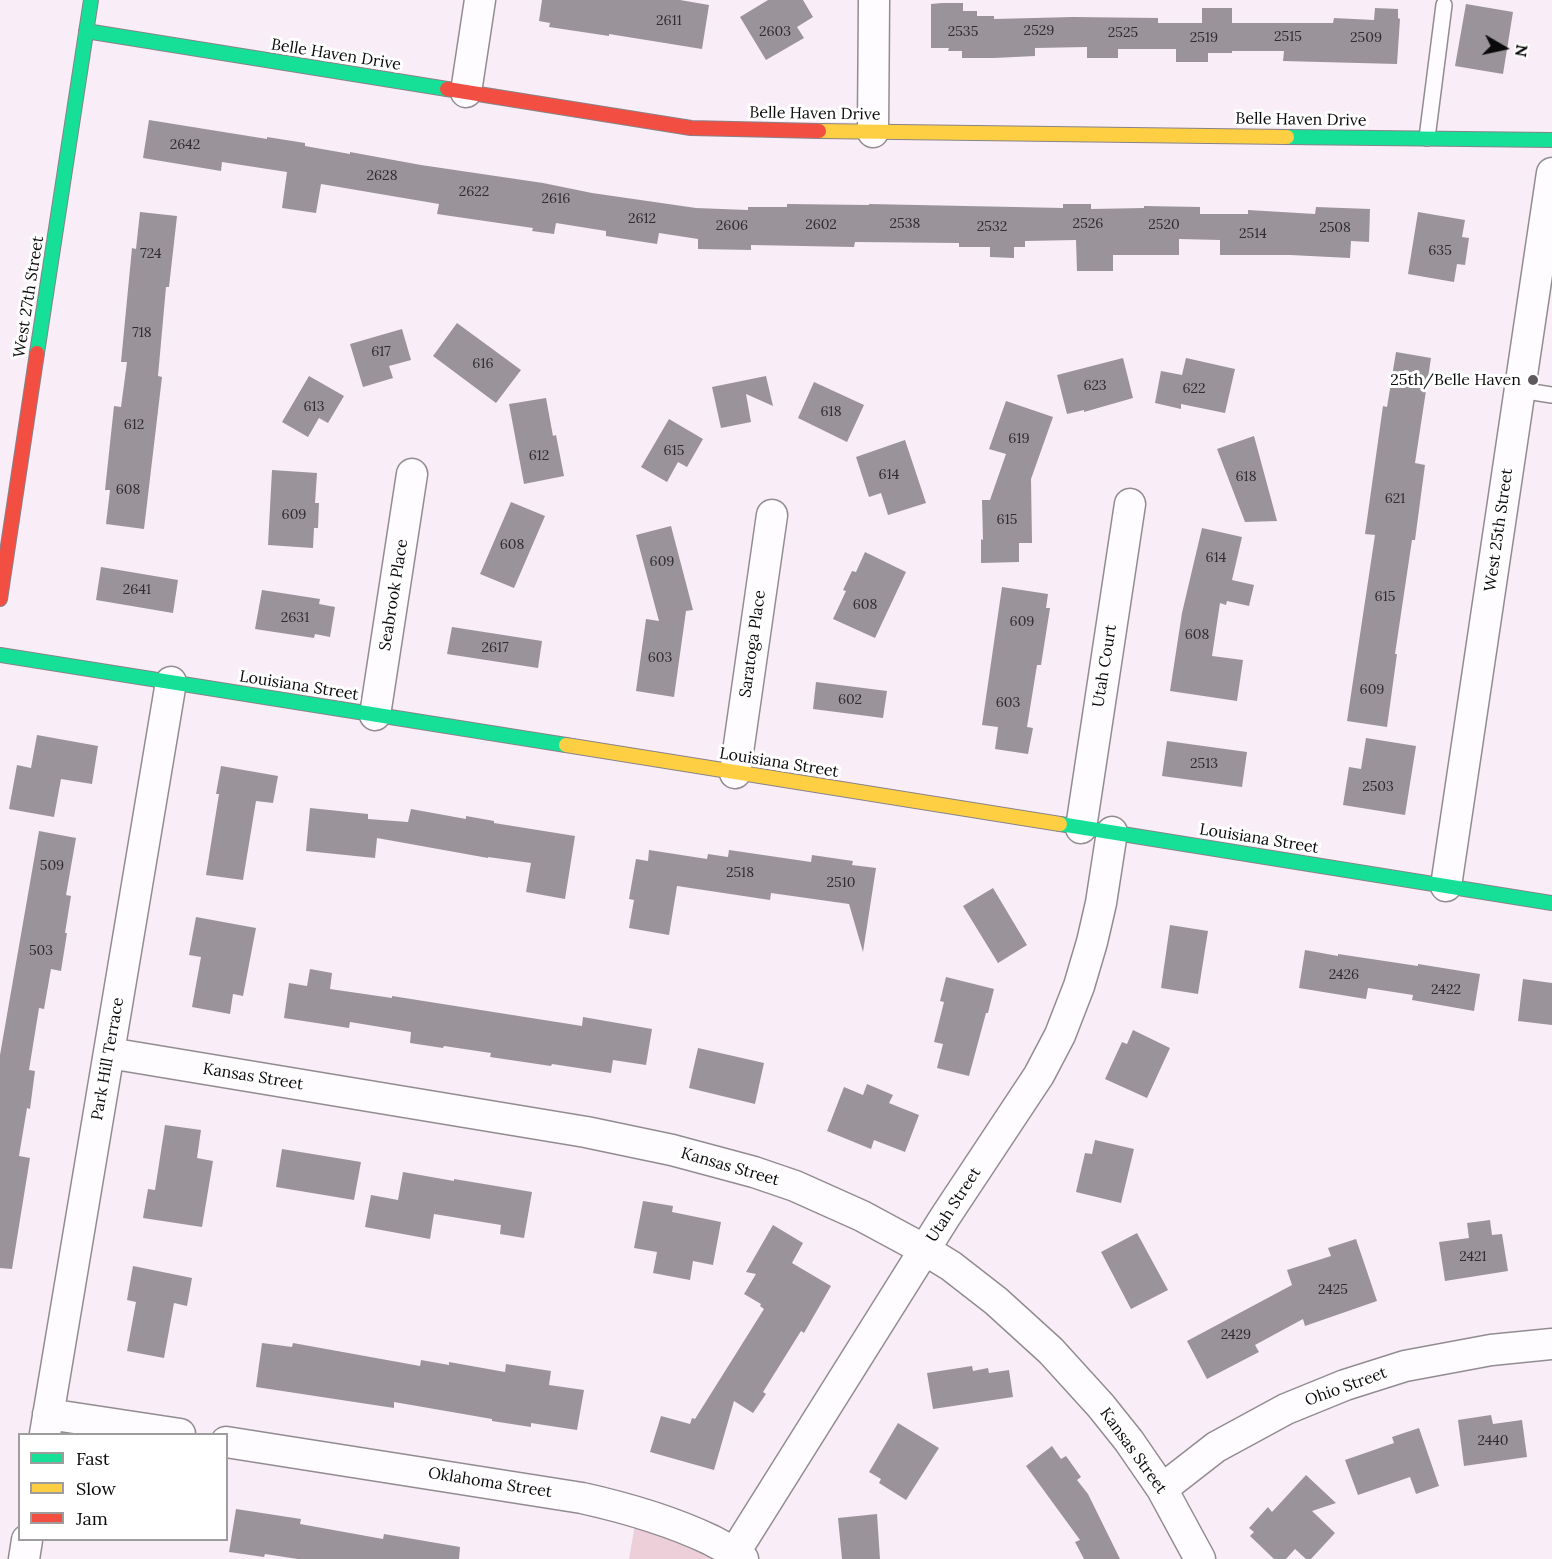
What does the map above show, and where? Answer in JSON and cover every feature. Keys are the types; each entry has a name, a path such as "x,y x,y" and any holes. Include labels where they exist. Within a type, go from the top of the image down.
{"street":[{"name":"West 27th Street","path":"0,599 91,0"},
{"path":"466,92 480,0"},
{"path":"873,132 874,0"},
{"name":"Belle Haven Drive","path":"86,31 691,128 1552,140"},
{"name":"West 25th Street","path":"1446,886 1520,390 1550,206 1552,172"},
{"name":"Seabrook Place","path":"375,715 412,474"},
{"name":"Utah Court","path":"1081,828 1130,504"},
{"name":"Saratoga Place","path":"735,773 772,515"},
{"name":"Louisiana Street","path":"0,655 1552,903"},
{"name":"Park Hill Terrace","path":"46,1424 171,682"},
{"name":"Utah Street","path":"739,1556 925,1250 1039,1075 1060,1035 1079,986 1092,942 1101,903 1112,832"},
{"name":"Kansas Street","path":"109,1053 586,1132 672,1150 754,1172 795,1186 862,1216 951,1266 996,1301 1051,1351 1129,1441 1162,1489 1200,1559"},
{"name":"Ohio Street","path":"1162,1489 1216,1447 1286,1409 1345,1385 1405,1366 1491,1350 1552,1344"},
{"path":"46,1424 167,1433"},
{"name":"Oklahoma Street","path":"228,1442 582,1498 630,1509 687,1528 739,1556"},
{"path":"24,1559 27,1541"}],"lane":[{"path":"1427,138 1444,5"},
{"path":"1520,390 1552,395"}],"shaded area":[{"path":"635,1524 662,1534 712,1559 629,1559"}],"building":[{"path":"542,0 680,0 709,5 702,49 549,27 550,23 539,21"},
{"path":"768,0 803,0 813,17 797,27 804,38 766,60 740,17"},
{"path":"963,3 963,11 977,11 977,16 994,16 994,19 1158,18 1158,23 1202,23 1202,8 1232,8 1232,23 1333,23 1334,18 1374,20 1375,8 1398,9 1400,19 1397,64 1283,61 1284,51 1208,53 1208,62 1176,62 1176,49 1118,49 1118,58 1087,58 1087,47 1035,48 1035,56 962,58 962,51 931,48 931,4"},
{"path":"1466,4 1513,12 1503,74 1455,66"},
{"path":"149,120 305,143 305,146 350,154 350,152 592,193 696,208 748,210 748,207 787,207 787,204 869,204 1063,208 1063,204 1091,204 1091,209 1144,208 1144,206 1200,207 1200,214 1248,214 1248,210 1315,214 1316,207 1370,209 1369,242 1351,241 1350,258 1220,255 1220,240 1179,239 1179,255 1113,255 1113,271 1077,271 1076,240 1025,241 1025,247 1014,247 1014,258 990,257 990,247 959,247 959,243 855,242 854,247 751,245 751,250 698,249 698,239 659,233 657,244 606,236 606,231 556,223 554,234 532,231 533,228 437,214 439,204 321,184 316,213 282,208 287,172 222,162 221,171 143,158"},
{"path":"140,212 177,216 169,287 166,287 158,376 162,377 144,529 106,524 110,490 105,490 114,406 121,407 127,362 121,362 132,248 136,249"},
{"path":"1418,212 1465,220 1462,237 1469,238 1465,265 1457,264 1454,282 1408,274"},
{"path":"457,323 521,370 496,403 433,356"},
{"path":"402,329 411,360 389,366 393,378 363,387 350,344"},
{"path":"1396,352 1431,358 1415,463 1425,465 1415,540 1412,540 1395,654 1397,654 1387,727 1347,721 1375,535 1365,534 1383,406 1387,407"},
{"path":"1123,358 1133,398 1084,412 1084,410 1067,414 1057,375"},
{"path":"1186,358 1235,369 1225,413 1181,404 1181,409 1155,403 1161,371 1182,375"},
{"path":"309,376 344,396 328,423 319,418 308,437 282,422"},
{"path":"766,376 773,406 746,394 751,422 721,428 712,387"},
{"path":"814,382 864,405 847,442 798,418"},
{"path":"546,398 564,476 524,484 509,404"},
{"path":"1006,401 1053,417 1031,479 1032,543 1019,543 1019,562 981,563 982,500 990,500 1006,454 989,449"},
{"path":"669,419 703,439 687,467 678,462 667,482 641,467"},
{"path":"1254,436 1277,521 1245,522 1217,449"},
{"path":"905,440 926,503 888,515 881,493 869,497 856,457"},
{"path":"272,470 317,473 315,503 319,503 318,528 314,528 313,548 268,545"},
{"path":"511,502 545,516 514,588 480,574"},
{"path":"671,526 693,610 686,611 674,697 636,691 646,619 659,621 636,535"},
{"path":"1202,528 1242,537 1232,580 1254,585 1249,606 1227,601 1226,605 1220,603 1212,656 1243,660 1237,701 1170,691 1182,613"},
{"path":"865,552 906,572 875,638 833,619 852,571 856,572"},
{"path":"101,567 178,580 173,613 96,600"},
{"path":"1002,587 1048,594 1046,608 1050,608 1041,665 1037,665 1027,727 1033,728 1028,754 995,749 998,727 982,725"},
{"path":"262,590 320,599 319,604 335,607 330,637 315,634 314,638 255,629"},
{"path":"452,627 542,641 538,668 447,654"},
{"path":"816,682 887,691 883,718 813,709"},
{"path":"37,735 98,746 92,784 61,779 54,817 9,809 17,765 31,768"},
{"path":"1366,738 1416,746 1405,815 1343,805 1349,767 1361,769"},
{"path":"1167,741 1247,752 1242,787 1162,776"},
{"path":"221,766 278,776 273,803 256,801 243,880 206,875 219,794 216,794"},
{"path":"310,808 368,814 368,819 408,822 411,809 466,819 466,816 494,821 494,823 575,836 565,899 526,892 531,863 488,858 377,838 375,858 306,851"},
{"path":"39,831 76,838 66,895 71,896 61,971 51,969 44,1009 39,1008 29,1070 35,1071 30,1109 27,1108 19,1156 30,1158 12,1269 0,1268 0,1055"},
{"path":"649,850 707,859 708,854 728,857 729,850 811,862 812,855 853,861 852,865 876,868 863,952 849,904 771,893 770,900 677,886 669,935 629,928 634,900 629,899 636,859 648,861"},
{"path":"993,888 1027,945 998,963 963,906"},
{"path":"196,917 256,928 243,996 233,994 230,1014 192,1007 201,957 189,955"},
{"path":"1170,925 1208,931 1198,994 1161,988"},
{"path":"1305,950 1480,974 1474,1011 1412,1000 1413,995 1368,988 1366,999 1299,988"},
{"path":"310,969 332,973 330,989 392,998 392,996 582,1026 583,1017 652,1029 646,1065 613,1060 611,1073 552,1064 551,1066 490,1057 491,1053 410,1043 411,1032 350,1022 349,1028 284,1018 289,983 307,986"},
{"path":"946,977 994,989 969,1076 937,1068 943,1044 934,1042 944,1002 940,1001"},
{"path":"1523,979 1552,983 1552,1025 1518,1021"},
{"path":"1133,1030 1170,1048 1147,1098 1105,1079 1122,1042 1127,1044"},
{"path":"698,1048 764,1063 755,1104 689,1088"},
{"path":"867,1084 893,1095 889,1103 919,1115 905,1152 874,1140 871,1149 827,1131 844,1087 863,1095"},
{"path":"165,1125 201,1130 197,1158 213,1161 202,1227 143,1218 148,1189 155,1190"},
{"path":"1095,1140 1134,1149 1121,1203 1076,1192 1085,1153 1092,1154"},
{"path":"282,1149 361,1162 354,1200 276,1187"},
{"path":"403,1172 532,1192 524,1238 500,1234 501,1225 434,1214 430,1239 365,1227 371,1195 398,1200"},
{"path":"643,1201 673,1206 672,1212 721,1222 713,1265 693,1261 690,1280 653,1273 657,1252 634,1248"},
{"path":"1490,1220 1492,1235 1502,1234 1508,1271 1445,1281 1439,1242 1469,1238 1467,1223"},
{"path":"773,1225 803,1243 792,1263 831,1286 804,1333 801,1331 763,1392 766,1394 753,1413 734,1401 714,1470 650,1452 661,1416 690,1424 692,1418 695,1419 764,1309 760,1306 761,1304 744,1294 756,1274 746,1272"},
{"path":"1137,1233 1168,1290 1131,1309 1101,1252"},
{"path":"1356,1239 1377,1301 1305,1326 1303,1319 1255,1345 1259,1352 1207,1379 1187,1341 1292,1285 1287,1270 1331,1256 1328,1248"},
{"path":"133,1266 192,1278 187,1306 174,1303 164,1358 127,1351 136,1302 127,1300"},
{"path":"262,1343 292,1347 293,1343 420,1366 421,1360 449,1365 449,1362 505,1372 506,1364 551,1371 549,1385 584,1390 577,1430 531,1423 531,1427 394,1402 394,1408 256,1387"},
{"path":"972,1366 973,1371 988,1368 989,1373 1009,1370 1013,1397 933,1409 927,1373"},
{"path":"1491,1415 1493,1424 1522,1420 1527,1457 1464,1466 1458,1420"},
{"path":"898,1423 939,1448 906,1500 879,1483 881,1479 869,1472"},
{"path":"1419,1428 1439,1486 1416,1494 1410,1477 1358,1495 1345,1460 1394,1443 1392,1437"},
{"path":"1052,1446 1061,1459 1066,1456 1081,1477 1077,1480 1088,1494 1120,1559 1084,1559 1075,1542 1080,1540 1026,1466"},
{"path":"1306,1475 1336,1503 1312,1511 1335,1533 1311,1559 1306,1559 1295,1549 1286,1559 1274,1559 1250,1536 1254,1532 1249,1528 1268,1507 1272,1512"},
{"path":"236,1509 301,1519 300,1524 383,1539 384,1534 460,1547 459,1559 298,1559 229,1552"},
{"path":"877,1514 880,1559 842,1559 838,1518"}],"traffic: fast":[{"path":"37,353 91,0"},
{"path":"86,31 447,89"},
{"path":"1287,137 1552,140"},
{"path":"0,655 566,745"},
{"path":"1060,824 1552,903"}],"traffic: slow":[{"path":"819,131 1287,137"},
{"path":"566,745 1060,824"}],"traffic: jam":[{"path":"447,89 691,128 819,131"},
{"path":"0,599 37,353"}],"place":[{"name":"25th/Belle Haven","path":"1533,380"}]}
